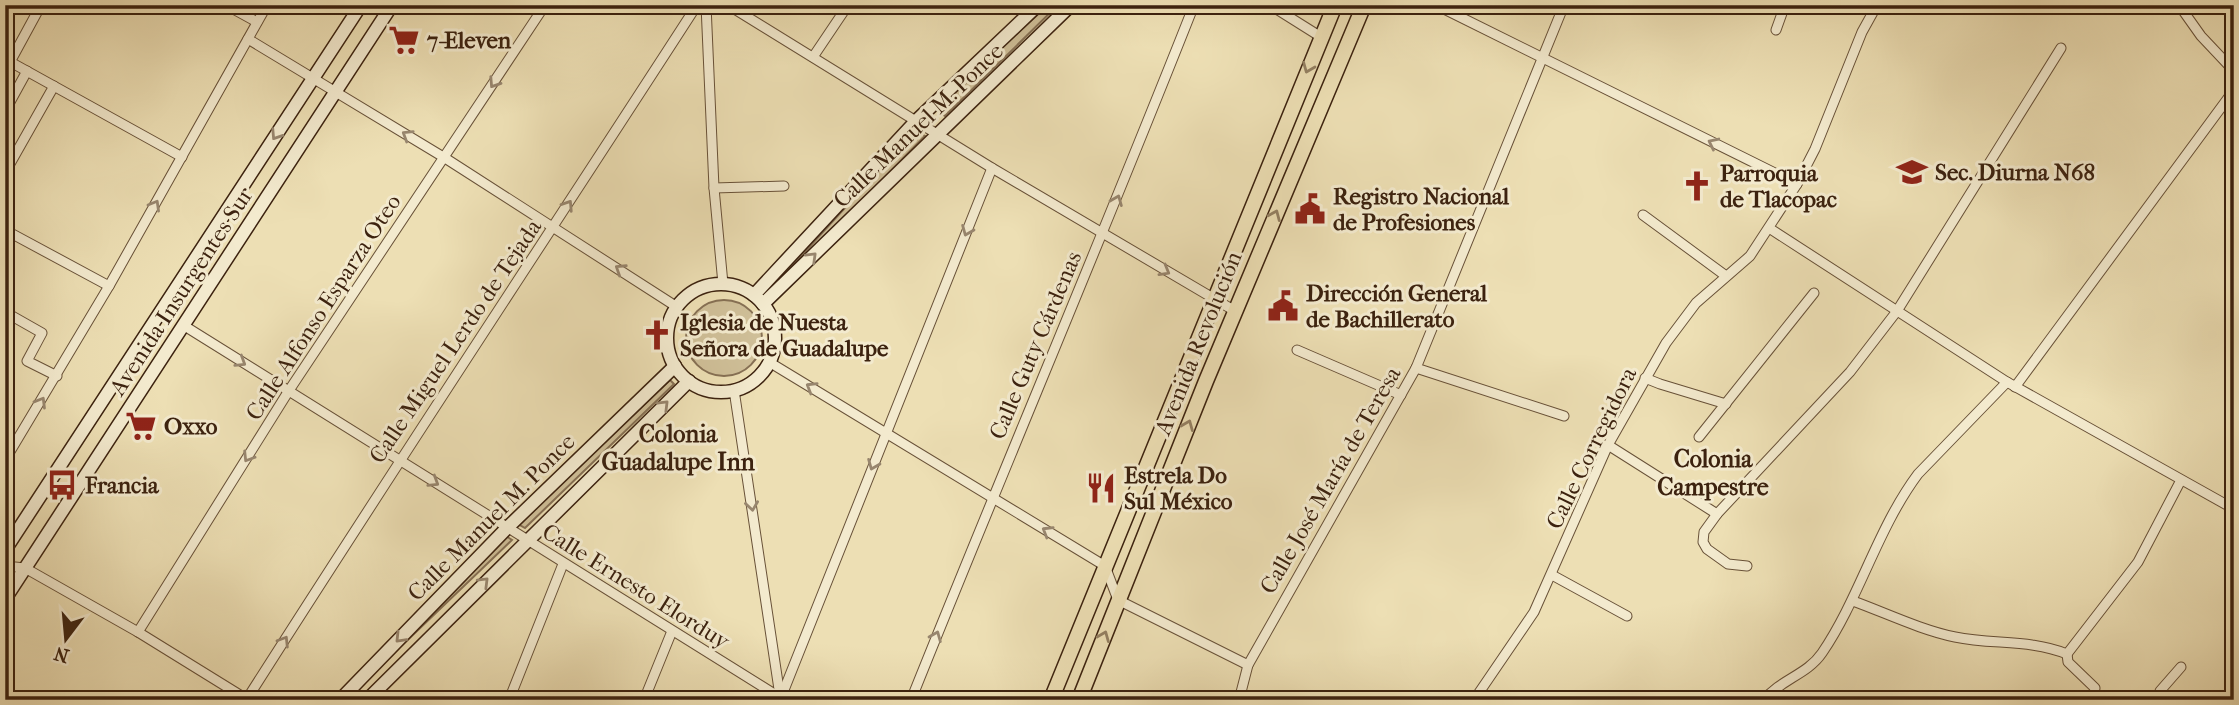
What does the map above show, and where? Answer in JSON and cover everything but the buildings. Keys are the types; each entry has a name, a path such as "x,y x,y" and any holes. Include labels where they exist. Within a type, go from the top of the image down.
{"main road":[{"name":"Avenida Revolución","path":"1051,700 1335,5"},
{"name":"Avenida Revolución","path":"1079,700 1235,311 1364,5"}],"street":[{"path":"41,5 8,61 182,157"},
{"path":"226,5 257,22"},
{"path":"5,460 109,286 267,5"},
{"name":"Avenida Insurgentes Sur","path":"5,550 361,5"},
{"name":"Avenida Insurgentes Sur","path":"5,599 392,5"},
{"name":"Calle Alfonso Esparza Oteo","path":"138,632 288,392 545,5"},
{"name":"Calle Miguel Lerdo de Tejada","path":"248,699 399,460 697,5"},
{"path":"706,5 714,188 723,284"},
{"path":"728,5 1103,235 1235,311"},
{"path":"813,57 848,5"},
{"name":"Calle Manuel M. Ponce","path":"759,300 916,121 1038,5"},
{"name":"Calle Manuel M. Ponce","path":"759,300 939,135 1071,5"},
{"name":"Calle Guty Cárdenas","path":"911,700 992,498 1103,235 1194,5"},
{"path":"1270,5 1321,37"},
{"path":"1436,5 1797,184"},
{"name":"Calle José María de Teresa","path":"1239,700 1248,665 1416,368 1564,5"},
{"path":"1776,30 1785,5"},
{"name":"Calle Corregidora","path":"1474,700 1534,612 1608,445 1666,343 1696,303 1750,256 1797,184 1815,149 1862,32 1877,5"},
{"path":"2179,5 2201,36 2234,71"},
{"path":"248,39 445,158 677,307"},
{"path":"1747,566 1728,565 1707,550 1703,542 1704,532 1717,514 1850,372 1897,311 2062,48"},
{"path":"5,111 27,71"},
{"path":"7,169 54,86"},
{"path":"1764,700 1782,682 1808,670 1820,656 1853,601 1905,491 1918,474 2011,384 2234,90"},
{"path":"781,699 992,168"},
{"path":"714,188 784,186"},
{"path":"1643,215 1726,276"},
{"path":"1769,228 2011,384 2234,509"},
{"path":"5,230 109,286"},
{"path":"723,284 734,285 759,300 772,321 775,338 769,362 757,377 734,390 712,391 688,381 669,354 669,323 677,307 698,289 723,284"},
{"path":"1699,437 1814,293"},
{"path":"5,312 42,333 27,361 57,376"},
{"name":"Calle Ernesto Elorduy","path":"183,325 781,699"},
{"path":"1297,350 1401,396"},
{"path":"769,362 1105,566 1118,600 1248,665"},
{"name":"Calle Manuel M. Ponce","path":"340,700 507,528 675,366"},
{"path":"1416,368 1564,416"},
{"path":"1645,377 1726,404"},
{"name":"Calle Manuel M. Ponce","path":"367,700 688,381"},
{"path":"734,390 781,699"},
{"path":"1608,445 1717,514"},
{"path":"2093,700 2095,688 2068,662 2067,654 2138,562 2181,480"},
{"path":"509,700 563,564"},
{"path":"5,566 25,568 248,699"},
{"path":"1552,575 1627,616"},
{"path":"1853,601 1952,636 1969,640 2048,646 2067,654"},
{"path":"644,700 672,631"},
{"path":"2159,700 2160,691 2181,667"}],"shaded area":[{"path":"1048,5 1058,5 945,116 935,109"},
{"path":"915,131 925,136 774,290 772,288"},
{"path":"724,300 739,303 751,311 759,323 762,338 759,353 751,365 739,373 724,376 709,373 697,365 689,353 686,338 689,323 697,311 709,303"},
{"path":"670,380 674,384 525,528 518,524"},
{"path":"506,536 512,540 345,700 332,700"}],"place":[{"name":"7-Eleven","path":"404,40"},
{"name":"Sec. Diurna N68","path":"1912,172"},
{"name":"Parroquia de Tlacopac","path":"1697,186"},
{"name":"Registro Nacional de Profesiones","path":"1310,209"},
{"name":"Dirección General de Bachillerato","path":"1283,306"},
{"name":"Iglesia de Nuesta Señora de Guadalupe","path":"657,335"},
{"name":"Oxxo","path":"141,426"},
{"name":"Francia","path":"62,485"},
{"name":"Estrela Do Sul México","path":"1101,488"}],"district":[{"name":"Colonia Guadalupe Inn","path":"678,448"},
{"name":"Colonia Campestre","path":"1713,473"}]}
